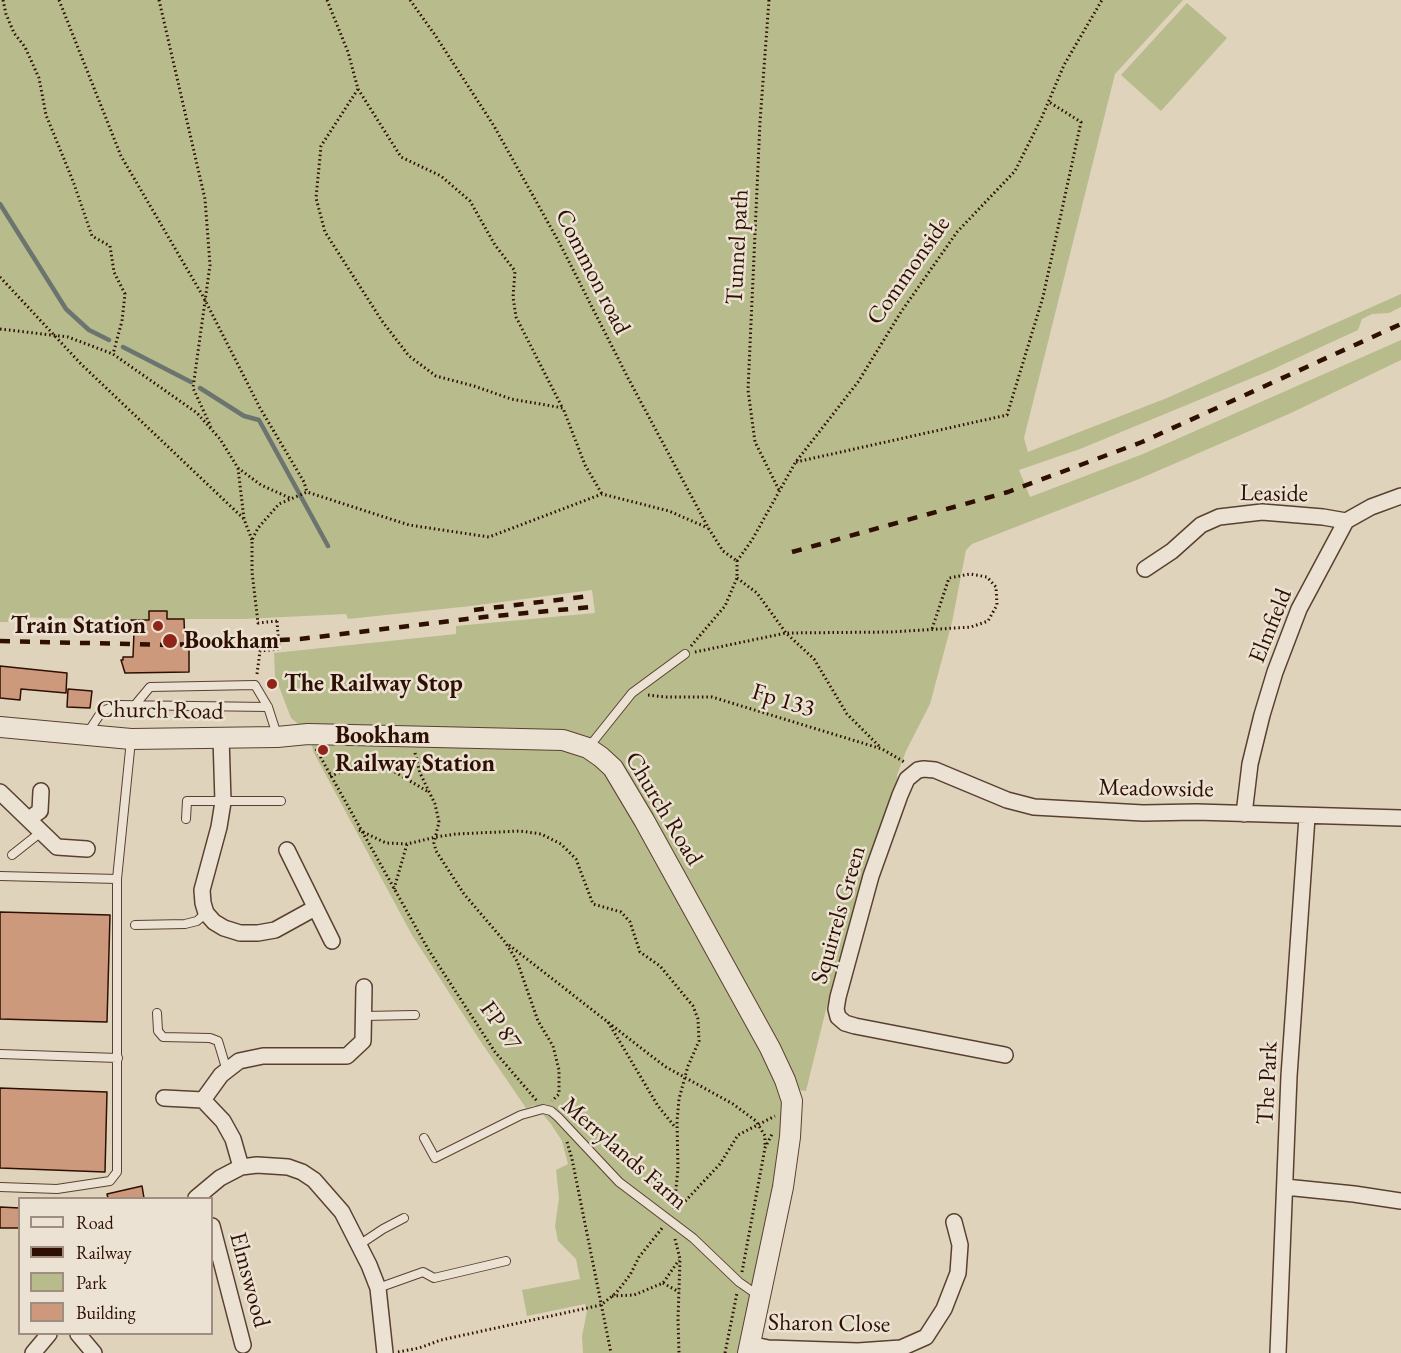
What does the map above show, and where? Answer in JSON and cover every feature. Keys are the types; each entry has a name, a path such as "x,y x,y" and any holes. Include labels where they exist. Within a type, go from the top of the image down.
{"street":[{"path":"1346,521 1371,507 1401,496"},
{"name":"Leaside","path":"1145,569 1172,551 1201,525 1220,517 1262,512 1346,521"},
{"name":"Elmfield","path":"1244,814 1250,764 1275,672 1299,609 1346,521"},
{"name":"Church Road","path":"0,727 131,739 308,735 563,740 588,748 613,768 785,1080 792,1101 783,1187 749,1348"},
{"path":"221,737 223,802 219,827 202,890 206,913 224,928 240,933 258,933 275,930 315,908"},
{"name":"Meadowside","path":"918,770 924,768 935,771 1007,800 1034,807 1143,813 1401,818"},
{"name":"Squirrels Green","path":"918,770 907,779 871,876 838,997 838,1017 845,1023 855,1026 1005,1055"},
{"path":"29,819 40,811 41,791"},
{"path":"0,792 57,847 87,849"},
{"name":"The Park","path":"1278,1353 1289,1076 1296,1004 1306,817"},
{"path":"287,850 332,941"},
{"path":"203,1100 221,1076 239,1061 263,1056 347,1056 363,1041 364,987"},
{"path":"164,1098 203,1100 223,1121 232,1139 241,1167"},
{"path":"201,1196 220,1178 241,1167 273,1165 288,1167 308,1175 333,1201 358,1245 378,1288 385,1353"},
{"path":"1285,1187 1342,1192 1401,1201"},
{"name":"Sharon Close","path":"749,1348 858,1351 917,1348 944,1309 958,1273 960,1245 954,1222"},
{"name":"Elmswood","path":"213,1230 243,1345"},
{"path":"33,1353 48,1335"},
{"path":"79,1335 94,1353"}],"lane":[{"path":"588,748 632,693 685,654"},
{"path":"135,705 150,687 255,685 268,707 277,737"},
{"path":"86,735 102,711 118,705 268,707"},
{"path":"0,1187 57,1189 110,1181 117,1172 117,879 131,739"},
{"path":"186,819 187,801 281,801"},
{"path":"12,855 41,832"},
{"path":"0,876 117,879"},
{"path":"135,925 185,924 197,921 206,913"},
{"path":"157,1013 158,1031 163,1037 210,1038 218,1041 227,1071"},
{"path":"364,1016 415,1015"},
{"path":"0,1054 118,1058"},
{"name":"Merrylands Farm","path":"424,1138 435,1158 521,1115 543,1109 558,1117 620,1182 693,1238 739,1282 761,1297"},
{"path":"358,1245 404,1218"},
{"path":"378,1288 423,1272 434,1278 506,1261"}],"path":[{"path":"3,0 14,33 25,47 39,78 45,116 73,181 92,236 110,246 114,272 125,294 122,321 113,354"},
{"path":"59,0 121,156 206,301 260,408 304,482 307,492"},
{"path":"159,0 205,199 210,265 193,388 213,431"},
{"path":"327,0 348,52 358,89 401,157 441,176 470,201 495,245 515,271 513,297 516,317 563,408 585,465 602,494"},
{"name":"Common road","path":"410,0 494,126 561,244 628,378 709,529 723,551 737,561"},
{"name":"Tunnel path","path":"769,0 760,122 748,390 755,442 779,490"},
{"name":"Commonside","path":"737,561 752,540 795,463 858,382 901,312 957,232 1015,171 1049,102 1064,65 1102,0"},
{"path":"358,89 321,146 316,198 325,232 382,321 409,356 436,376 511,399 563,408"},
{"path":"795,463 1007,415 1043,297 1081,122 1049,102"},
{"path":"0,277 81,364 244,519"},
{"path":"0,329 68,337 113,354 197,413 220,439 237,468 244,519 252,540 252,572 258,622 277,621 279,648 260,651 255,685"},
{"path":"237,468 261,485 292,499"},
{"path":"252,540 258,528 279,504 307,492 409,525 489,537 602,494 669,511 709,529"},
{"path":"685,654 725,606 737,578 737,561"},
{"path":"685,654 786,633 932,629 971,627 988,621 998,605 996,587 987,576 970,574 949,578 932,629"},
{"path":"737,578 757,592 786,633 813,659 847,714 882,749"},
{"name":"Fp 133","path":"632,693 666,698 712,697 882,749 918,770"},
{"name":"FP 87","path":"308,735 359,830 428,949 495,1052 543,1109"},
{"path":"418,736 414,754 435,804 439,822 434,843 436,850 464,894 505,942 517,961 538,1021 553,1046 559,1070 559,1094 543,1109"},
{"path":"330,777 361,765 374,765 393,771 428,791"},
{"path":"359,830 386,843 407,844 436,837 520,831 541,834 561,844 576,859 593,904 621,912 630,922 640,952 660,966 693,1006 699,1019 699,1041 685,1076 679,1099 678,1168 673,1215 720,1164 738,1135 782,1114 778,1122"},
{"path":"394,889 407,844"},
{"path":"505,942 666,1067 733,1104 758,1124 765,1136 765,1148 725,1353"},
{"path":"607,1020 658,1106 677,1128"},
{"path":"765,1148 773,1131"},
{"path":"566,1141 572,1159 611,1353"},
{"path":"671,1221 680,1259 679,1353"},
{"path":"393,1353 601,1305 630,1275 639,1257 671,1221"},
{"path":"612,1296 634,1295 663,1283 680,1259"},
{"path":"663,1283 680,1292"}],"green space":[{"path":"0,0 1183,0 1115,74 1024,438 1028,452 1167,398 1401,294 1401,307 1389,313 1372,314 1362,319 1358,330 1269,371 1080,449 1019,470 1030,497 1143,454 1401,340 1401,360 1291,413 1139,479 972,544 966,550 952,622 930,704 906,751 897,775 898,785 871,854 833,981 806,1091 796,1090 781,1100 784,1113 771,1215 739,1353 583,1353 582,1336 587,1311 585,1304 527,1316 522,1290 580,1279 576,1259 558,1241 555,1226 559,1198 556,1170 568,1164 562,1141 535,1105 526,1108 412,935 314,753 306,725 298,724 291,718 275,676 274,653 456,634 456,626 595,613 592,590 348,619 346,614 243,619 167,619 149,611 149,620 9,617 8,622 0,622"},
{"path":"1187,3 1227,38 1161,111 1121,75"}],"building":[{"path":"149,611 167,611 167,619 184,619 185,646 189,646 189,672 125,673 121,660 123,657 133,657 134,632 131,632 131,620 149,620"},
{"path":"0,666 67,673 66,693 21,689 20,700 0,698"},
{"path":"68,689 92,691 90,708 67,707"},
{"path":"0,912 110,915 107,1022 0,1019"},
{"path":"0,1088 107,1092 105,1172 0,1168"},
{"path":"142,1186 144,1197 108,1197 107,1194"},
{"path":"0,1207 18,1208 18,1228 0,1228"}],"waterway":[{"path":"0,204 66,309 89,330 109,340"},
{"path":"123,347 191,382"},
{"path":"200,388 244,416 259,420 328,546"}],"railway":[{"path":"792,552 1008,492 1142,442 1401,324"},
{"path":"474,610 590,596"},
{"path":"0,641 170,645 300,639 591,607"}],"place":[{"name":"Train Station","path":"158,626"},
{"name":"Bookham","path":"170,641"},
{"name":"The Railway Stop","path":"272,684"},
{"name":"Bookham Railway Station","path":"323,750"}]}
